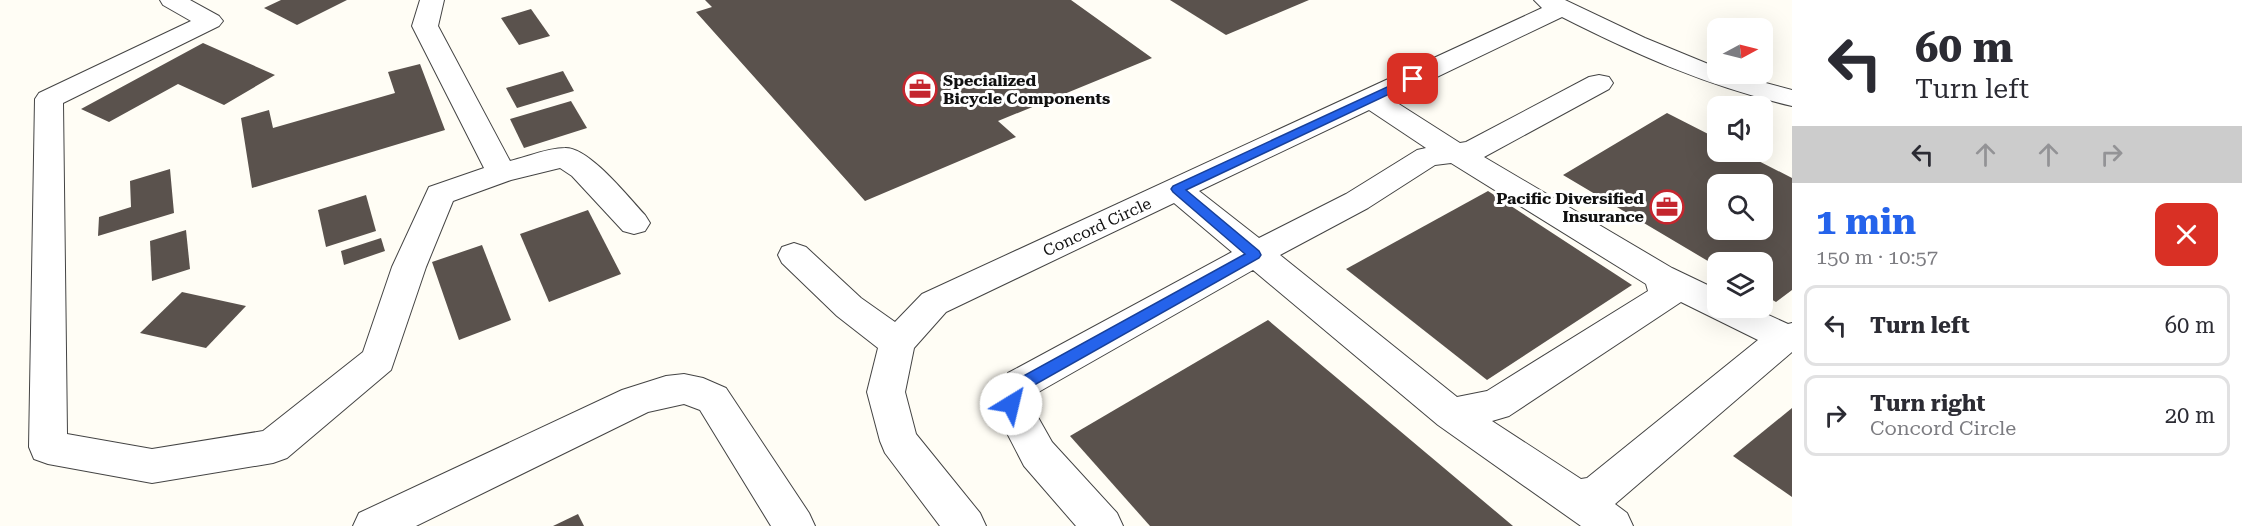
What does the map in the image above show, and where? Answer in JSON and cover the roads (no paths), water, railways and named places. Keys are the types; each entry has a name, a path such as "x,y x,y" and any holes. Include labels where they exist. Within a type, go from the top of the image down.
{"street":[{"path":"172,0 210,21 49,99 46,175 50,338 48,447 152,466 273,446 378,360 409,267 440,194 502,173 565,157 583,169 634,223"},
{"path":"432,0 425,26 447,63 473,122 502,173"},
{"path":"1554,4 1697,71 1743,87 1792,98"},
{"name":"Concord Circle","path":"897,343 934,303 1371,99 1554,4"},
{"path":"1102,526 1038,454 1011,404 1022,384 1254,255 1358,201 1427,157 1473,152 1599,83"},
{"path":"1371,99 1455,153 1660,277 1707,300"},
{"path":"1177,189 1254,255 1451,414 1576,498 1612,526"},
{"path":"794,255 849,307 897,343 886,392 899,441 965,526"},
{"path":"1451,414 1496,405 1667,296 1660,277"},
{"path":"1576,498 1597,494 1788,337 1745,318"},
{"path":"374,526 635,401 683,388 698,389 713,399 794,526"}],"place":[{"name":"Specialized Bicycle Components","path":"920,89"},
{"name":"Pacific Diversified Insurance","path":"1667,207"}]}
